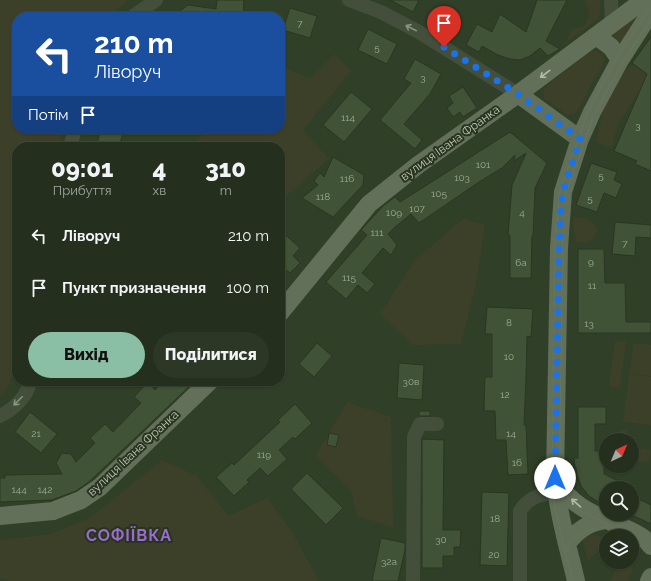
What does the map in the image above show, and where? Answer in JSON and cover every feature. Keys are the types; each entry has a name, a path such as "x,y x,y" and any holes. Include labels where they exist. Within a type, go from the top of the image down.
{"main road":[{"name":"вулиця Івана Франка","path":"285,307 369,204 418,165 518,94 644,0"},
{"path":"576,581 556,486 559,248 561,207 563,192 580,139 592,112 620,60 651,12"},
{"path":"596,36 611,47 620,60"},
{"path":"518,94 580,139"},
{"name":"вулиця Івана Франка","path":"0,516 53,511 81,500 100,487 205,386"},
{"path":"556,486 559,486 578,505 599,517"},
{"path":"567,544 571,538 590,524 601,521"},
{"path":"607,521 638,534 651,546"},
{"path":"649,581 651,577"}],"street":[{"path":"139,12 156,0"},
{"path":"349,0 380,12 419,32 518,94"},
{"path":"611,0 612,24"},
{"path":"0,416 21,399 29,386"},
{"path":"413,581 414,437 420,424 437,424"},
{"path":"520,581 520,511 531,498 546,494 556,486"}],"green space":[{"path":"0,0 128,0 115,12 12,12 12,134 62,134 60,142 12,142 12,376 8,387 0,395"},
{"path":"585,0 600,0 600,12 598,19 565,44 572,29 581,28 587,21 589,10"},
{"path":"646,8 620,48 608,37"},
{"path":"596,50 605,60 576,113 567,115 545,99 543,92 546,86 592,51"},
{"path":"335,54 351,71 303,130 329,159 285,197 285,142 195,142 204,134 285,134 285,68 310,79"},
{"path":"631,65 642,68 649,79 636,96 618,125 613,146 606,146 596,142 602,117 615,84"},
{"path":"575,217 588,220 597,229 593,238 586,243 576,241 572,221"},
{"path":"463,219 485,225 477,278 461,344 413,345 380,314 415,260"},
{"path":"615,341 626,341 620,388 609,386"},
{"path":"633,343 651,345 651,376 630,373"},
{"path":"629,374 651,377 651,425 623,422"},
{"path":"347,402 391,417 393,527 357,516 351,491 316,455"},
{"path":"619,430 627,430 627,433 619,433"},
{"path":"639,448 651,450 649,462 639,461"},
{"path":"162,460 197,476 228,516 267,498 292,532 319,581 9,581 0,578 0,540 51,534 90,518"},
{"path":"593,535 599,536 599,552 595,553 588,561 582,538"},
{"path":"616,569 632,569 628,581 610,581"}],"building":[{"path":"217,0 244,0 243,12 179,12 188,5 216,9"},
{"path":"390,0 419,0 413,12"},
{"path":"537,0 567,0 546,41 560,49 548,56 540,48 530,56 520,60 510,59 498,55 482,46 479,52 466,45 477,24 492,32 500,14 526,32"},
{"path":"290,8 317,16 310,38 285,31 285,24"},
{"path":"368,29 397,44 387,64 358,50"},
{"path":"651,37 651,171 635,164 637,161 614,151 647,74 632,63"},
{"path":"415,59 441,74 430,94 404,124 422,140 415,149 380,120 411,83 404,79"},
{"path":"463,87 477,108 463,117 460,112 453,117 447,108 453,103 449,96"},
{"path":"351,92 372,109 344,142 323,125"},
{"path":"510,132 547,163 535,188 531,278 510,278 510,235 508,235 512,185 526,153 514,161 515,155 502,168 419,223 411,214 394,228 388,234 397,245 391,255 383,248 362,273 375,284 367,293 358,285 346,299 326,282 367,235 361,230 383,206 395,197 400,202"},
{"path":"100,134 123,134 120,142 97,142"},
{"path":"333,157 364,175 363,185 333,217 302,198 318,185 314,181 320,173 324,177"},
{"path":"591,163 617,172 614,180 622,184 616,198 604,193 597,212 576,205"},
{"path":"615,222 651,225 651,238 636,237 635,256 612,254"},
{"path":"285,234 300,248 293,256 300,263 290,273 285,269"},
{"path":"578,249 604,249 605,283 625,283 626,322 651,322 651,333 578,333"},
{"path":"487,307 533,309 531,337 527,336 524,425 526,425 528,474 508,475 506,440 496,440 495,411 484,411 485,377 492,377 492,334 485,334"},
{"path":"317,343 332,356 314,377 299,364"},
{"path":"399,363 424,365 422,400 397,398"},
{"path":"144,386 152,386 155,390 159,386 190,386 90,481 76,491 52,500 0,502 0,478 5,478 5,475 62,474 56,463 62,453 71,454 76,462 95,443 90,438 105,424 113,432 141,403 134,397"},
{"path":"295,404 312,423 295,439 293,437 279,450 287,459 268,476 260,468 247,480 249,482 234,496 216,477 232,463 234,465 280,422 278,420"},
{"path":"578,407 606,407 606,424 595,424 595,451 599,451 599,473 604,473 618,481 599,481 599,502 589,496 581,486 575,467 574,458 578,458"},
{"path":"419,411 430,411 430,416 419,416"},
{"path":"30,412 57,434 41,453 15,432"},
{"path":"329,433 339,435 336,447 327,445"},
{"path":"422,439 444,440 443,530 461,530 460,547 454,547 454,556 443,556 443,568 422,568"},
{"path":"307,473 343,508 326,525 291,489"},
{"path":"482,492 509,493 507,566 480,565"},
{"path":"639,499 651,505 651,524 639,518"},
{"path":"381,538 405,543 405,550 398,581 372,581"}],"tram line":[{"path":"573,581 552,494 555,247 560,191 587,114 617,57 651,6"},
{"path":"564,203 566,193 593,118 622,63 651,20"},
{"path":"563,217 560,479 565,493 571,503 581,511 616,529"},
{"path":"566,554 572,541 577,536 595,528 609,528"},
{"path":"639,542 651,555"}],"district":[{"name":"СОФІЇВКА","path":"129,535"}],"route":[{"path":"444,47 518,94 580,139 563,192 561,207 555,478"}]}
